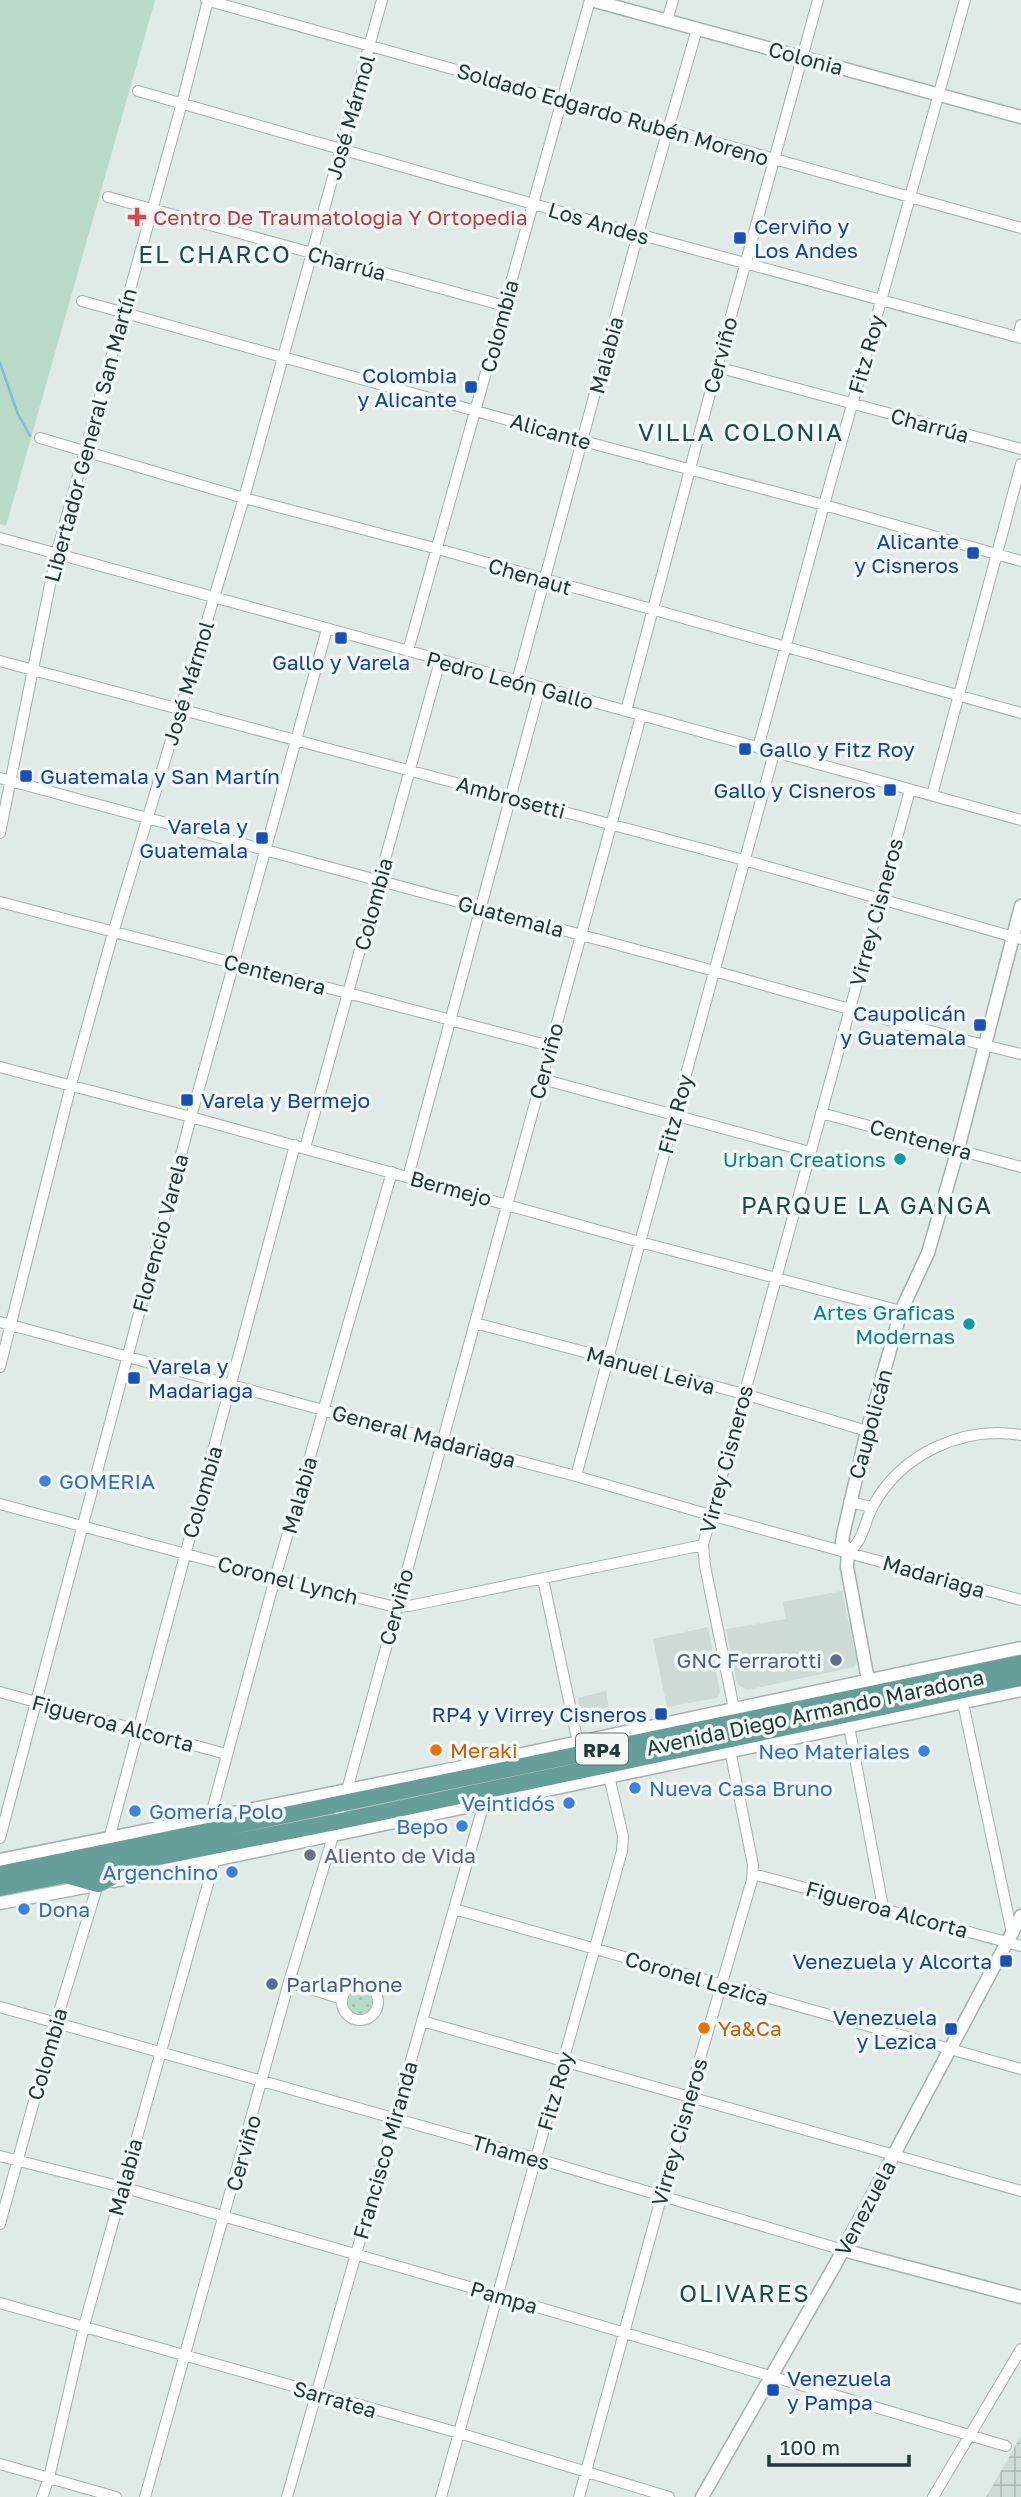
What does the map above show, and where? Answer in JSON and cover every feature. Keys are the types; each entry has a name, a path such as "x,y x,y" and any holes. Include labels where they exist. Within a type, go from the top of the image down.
{"main road":[{"name":"Avenida Diego Armando Maradona","path":"0,1874 213,1824 300,1811 344,1797 579,1748 665,1736 735,1716 865,1687 1021,1662"},
{"name":"Avenida Diego Armando Maradona","path":"0,1888 150,1858 334,1828 850,1720 1021,1678"},
{"path":"579,1748 615,1735 665,1736"},
{"path":"344,1797 462,1767"},
{"path":"213,1824 263,1807 300,1811"},
{"path":"66,1875 98,1884 150,1858"}],"street":[{"name":"Soldado Edgardo Rubén Moreno","path":"207,0 1021,228"},
{"name":"Libertador General San Martín","path":"0,833 57,555 182,103 207,0"},
{"name":"José Mármol","path":"0,1367 71,1085 113,933 244,498 382,0"},
{"name":"Colonia","path":"590,0 1021,117"},
{"name":"Colombia","path":"408,651 590,0"},
{"path":"667,20 673,0"},
{"name":"Cerviño","path":"626,711 651,609 818,0"},
{"name":"Fitz Roy","path":"758,748 965,0"},
{"name":"Malabia","path":"517,681 667,128 697,29"},
{"name":"Los Andes","path":"138,91 638,234 1019,337"},
{"name":"Charrúa","path":"108,197 505,306"},
{"name":"Alicante","path":"82,301 1021,561"},
{"path":"1019,337 1021,325"},
{"name":"Charrúa","path":"717,367 1021,449"},
{"name":"Chenaut","path":"40,438 244,498 438,549 1021,713"},
{"path":"932,795 1021,464"},
{"name":"Pedro León Gallo","path":"0,538 1021,820"},
{"name":"Florencio Varela","path":"0,1839 191,1117 327,629"},
{"name":"Colombia","path":"109,1839 184,1553 300,1147 348,994 440,660"},
{"name":"Ambrosetti","path":"0,661 744,860 1017,938"},
{"path":"408,1177 540,688"},
{"name":"Cerviño","path":"145,2497 289,1982 344,1797 641,716"},
{"name":"Fitz Roy","path":"576,1476 774,753"},
{"name":"Guatemala","path":"0,778 714,970 849,1010 1021,1054"},
{"name":"Virrey Cisneros","path":"579,2497 753,1874 731,1744 735,1716 703,1545 910,790"},
{"name":"Centenera","path":"0,902 550,1046"},
{"name":"Caupolicán","path":"865,1687 847,1567 848,1552 842,1542 842,1535 867,1431 901,1311 928,1253 958,1149 984,1045 1017,938 1021,906"},
{"name":"Bermejo","path":"0,1067 901,1311"},
{"path":"542,1079 810,1152"},
{"name":"Centenera","path":"821,1113 1021,1167"},
{"name":"Malabia","path":"213,1824 226,1754 392,1172"},
{"name":"General Madariaga","path":"0,1322 576,1476 848,1552"},
{"name":"Manuel Leiva","path":"475,1323 744,1394 867,1431"},
{"path":"848,1552 858,1545 872,1507 886,1486 897,1473 921,1454 943,1443 971,1436 995,1433 1021,1435"},
{"path":"849,1502 872,1507"},
{"name":"Coronel Lynch","path":"0,1504 275,1578 396,1607 703,1545"},
{"name":"Madariaga","path":"848,1552 1021,1600"},
{"path":"542,1579 579,1748"},
{"name":"Avenida Diego Armando Maradona","path":"865,1687 1021,1648"},
{"path":"865,1687 850,1720 883,1907"},
{"name":"Avenida Diego Armando Maradona","path":"850,1720 963,1703 1021,1690"},
{"name":"Figueroa Alcorta","path":"0,1692 226,1754"},
{"path":"963,1703 1009,1937"},
{"name":"Avenida Diego Armando Maradona","path":"615,1735 735,1716"},
{"name":"Avenida Diego Armando Maradona","path":"462,1767 579,1748"},
{"name":"Fitz Roy","path":"441,2497 623,1844 608,1770"},
{"name":"Avenida Diego Armando Maradona","path":"0,1903 215,1859 334,1828 484,1803 608,1770"},
{"name":"Avenida Diego Armando Maradona","path":"263,1807 344,1797"},
{"name":"Francisco Miranda","path":"287,2497 484,1803"},
{"name":"Avenida Diego Armando Maradona","path":"0,1860 109,1839 213,1824"},
{"name":"Malabia","path":"41,2497 49,2478 122,2187 215,1859"},
{"name":"Figueroa Alcorta","path":"753,1874 1009,1937 1021,1946"},
{"name":"Colombia","path":"0,2224 56,2022 98,1884"},
{"name":"Coronel Lezica","path":"454,1909 1021,2070"},
{"name":"Venezuela","path":"702,2497 843,2250 1021,1916"},
{"path":"289,1982 342,1998"},
{"name":"Thames","path":"0,2007 535,2158 843,2250 1021,2297"},
{"path":"422,2021 564,2059 1021,2191"},
{"name":"Pampa","path":"0,2156 122,2187 497,2294 1006,2446"},
{"name":"Sarratea","path":"0,2303 458,2433 670,2497"},
{"path":"933,2497 1021,2349"},
{"path":"0,2464 116,2497"}],"shaded area":[{"path":"842,1591 857,1662 854,1667 747,1690 737,1684 726,1629 786,1619 783,1602"},
{"path":"708,1627 720,1692 717,1698 667,1707 653,1639"},
{"path":"606,1691 611,1720 588,1724 581,1719 578,1698"},
{"path":"1021,2436 1021,2497 986,2497"}],"green space":[{"path":"0,0 155,0 6,526 0,524"},
{"path":"360,1990 369,1993 372,2002 369,2011 360,2014 351,2011 348,2002 351,1993"}],"waterway":[{"path":"0,363 17,412 30,436"}],"place":[{"name":"Centro De Traumatologia Y Ortopedia","path":"137,217"},
{"name":"Cerviño y Los Andes","path":"740,238"},
{"name":"Colombia y Alicante","path":"471,387"},
{"name":"Alicante y Cisneros","path":"973,553"},
{"name":"Gallo y Varela","path":"341,638"},
{"name":"Gallo y Fitz Roy","path":"745,749"},
{"name":"Guatemala y San Martín","path":"26,776"},
{"name":"Gallo y Cisneros","path":"890,790"},
{"name":"Varela y Guatemala","path":"262,838"},
{"name":"Caupolicán y Guatemala","path":"980,1025"},
{"name":"Varela y Bermejo","path":"187,1100"},
{"name":"Urban Creations","path":"900,1159"},
{"name":"Artes Graficas Modernas","path":"969,1324"},
{"name":"Varela y Madariaga","path":"134,1378"},
{"name":"GOMERIA","path":"45,1481"},
{"name":"GNC Ferrarotti","path":"836,1660"},
{"name":"RP4 y Virrey Cisneros","path":"661,1714"},
{"name":"Meraki","path":"436,1750"},
{"name":"Neo Materiales","path":"924,1751"},
{"name":"Nueva Casa Bruno","path":"635,1788"},
{"name":"Veintidós","path":"569,1803"},
{"name":"Gomería Polo","path":"135,1811"},
{"name":"Bepo","path":"462,1826"},
{"name":"Aliento de Vida","path":"310,1855"},
{"name":"Argenchino","path":"232,1872"},
{"name":"Dona","path":"24,1909"},
{"name":"Venezuela y Alcorta","path":"1006,1961"},
{"name":"ParlaPhone","path":"272,1984"},
{"name":"Ya&Ca","path":"704,2028"},
{"name":"Venezuela y Lezica","path":"951,2029"},
{"name":"Venezuela y Pampa","path":"773,2390"}],"district":[{"name":"EL CHARCO","path":"215,253"},
{"name":"VILLA COLONIA","path":"741,431"},
{"name":"PARQUE LA GANGA","path":"867,1204"},
{"name":"OLIVARES","path":"745,2292"}]}
